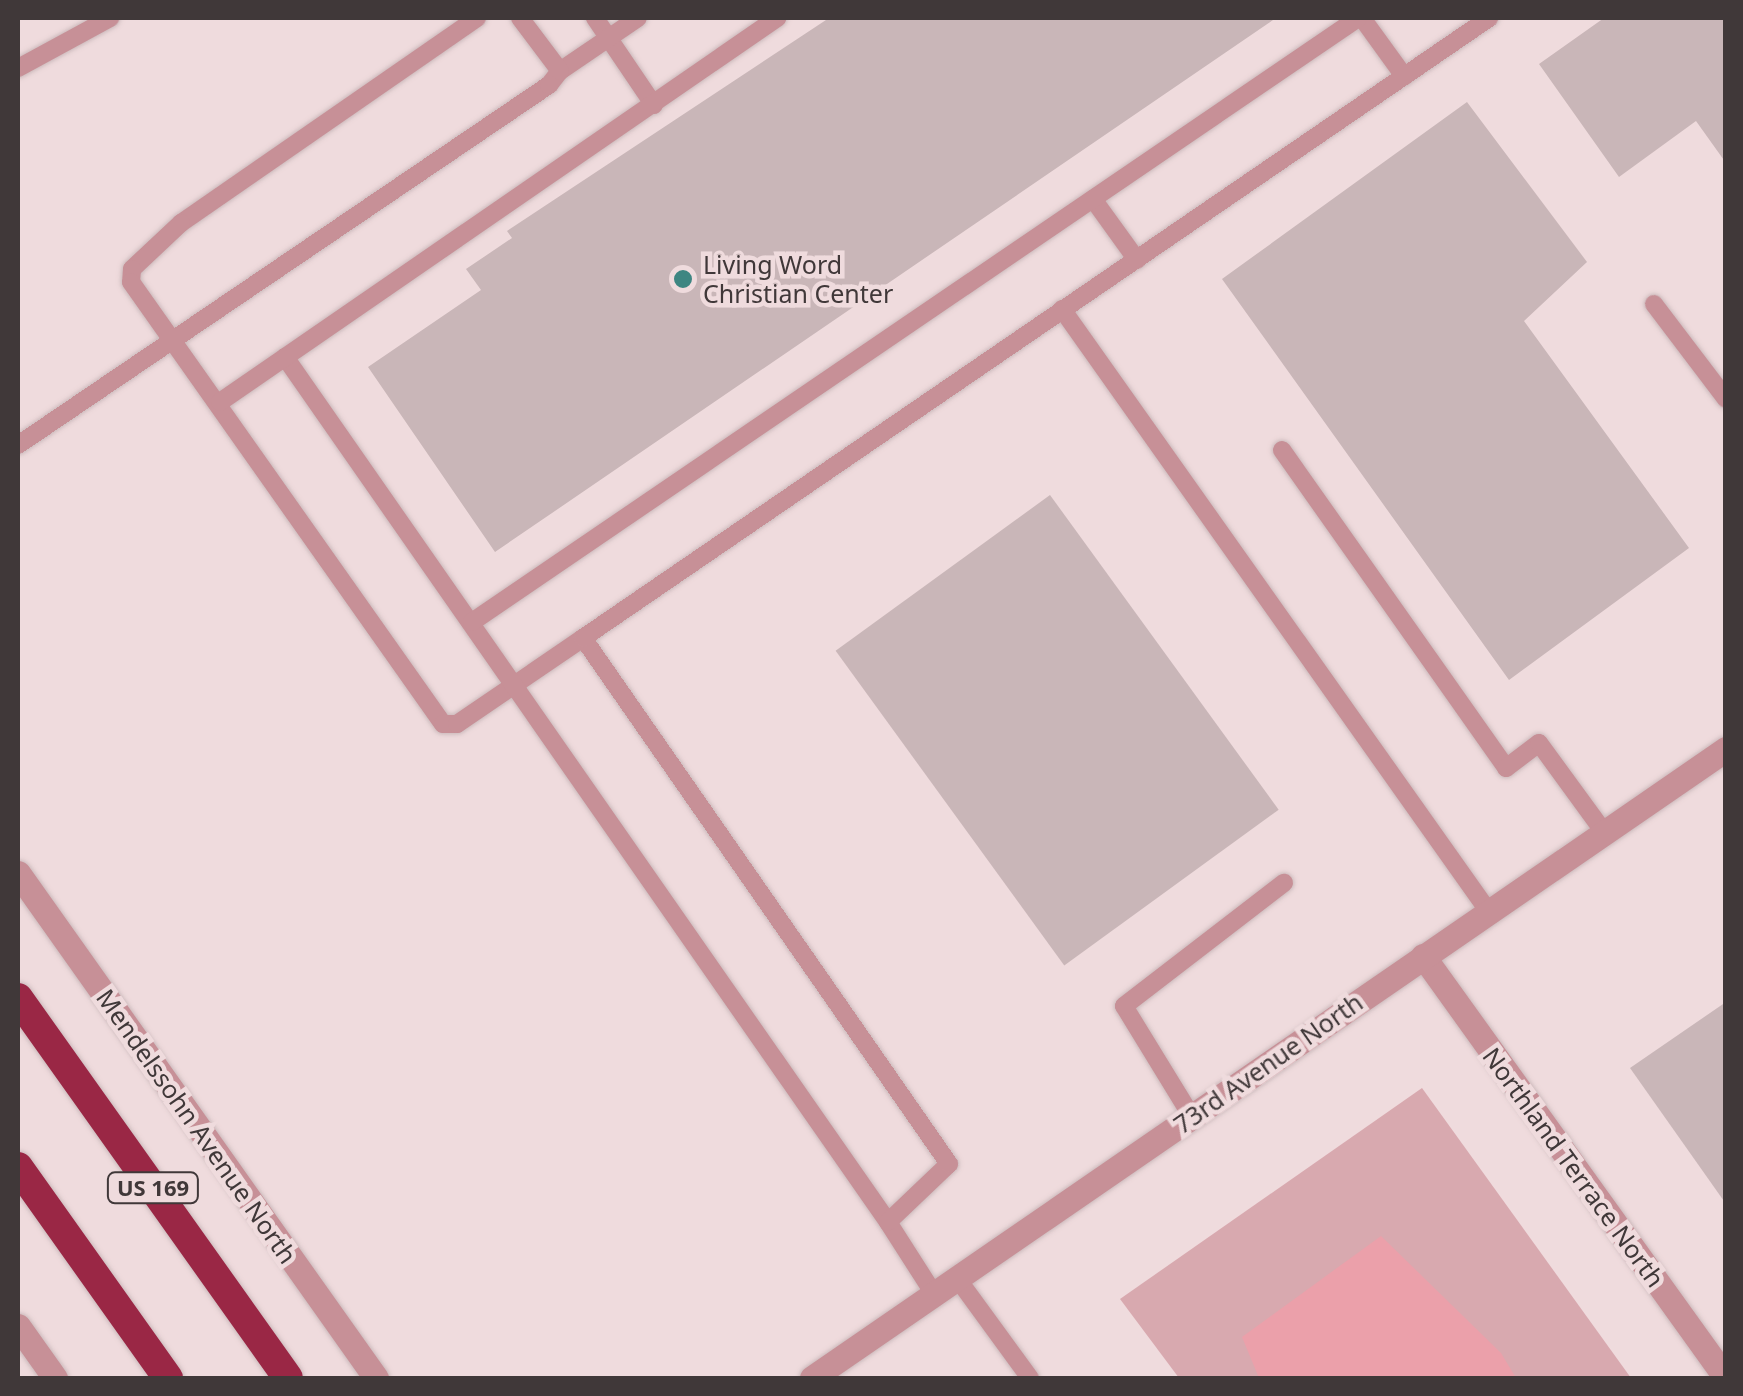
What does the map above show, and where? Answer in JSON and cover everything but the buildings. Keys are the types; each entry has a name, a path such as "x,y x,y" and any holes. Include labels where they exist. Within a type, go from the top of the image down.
{"highway":[{"name":"US 169","path":"18,998 288,1378"},
{"path":"18,1167 168,1378"}],"street":[{"name":"73rd Avenue North","path":"812,1378 1726,749"},
{"name":"Mendelssohn Avenue North","path":"18,873 376,1378"},
{"name":"Northland Terrace North","path":"1422,956 1726,1378"},
{"path":"18,1326 55,1378"}],"lane":[{"path":"18,68 110,18"},
{"path":"477,18 181,224 132,268 168,341 220,402 443,724 516,684 1489,18"},
{"path":"520,18 560,71"},
{"path":"595,18 654,105"},
{"path":"18,445 638,18"},
{"path":"220,402 777,18"},
{"path":"472,622 1360,18 1404,76"},
{"path":"1094,199 1137,260"},
{"path":"1654,304 1726,399"},
{"path":"1062,309 1489,912"},
{"path":"285,357 516,684 934,1294"},
{"path":"1282,450 1506,768 1539,742 1604,832"},
{"path":"583,638 950,1164 888,1222"},
{"path":"1192,1117 1124,1006 1284,884"},
{"path":"957,1278 1030,1378"}],"shaded area":[{"path":"1422,1088 1631,1378 1179,1378 1120,1299"},
{"path":"1381,1236 1501,1353 1516,1378 1259,1378 1242,1337"}],"place":[{"name":"Living Word Christian Center","path":"683,279"}]}
